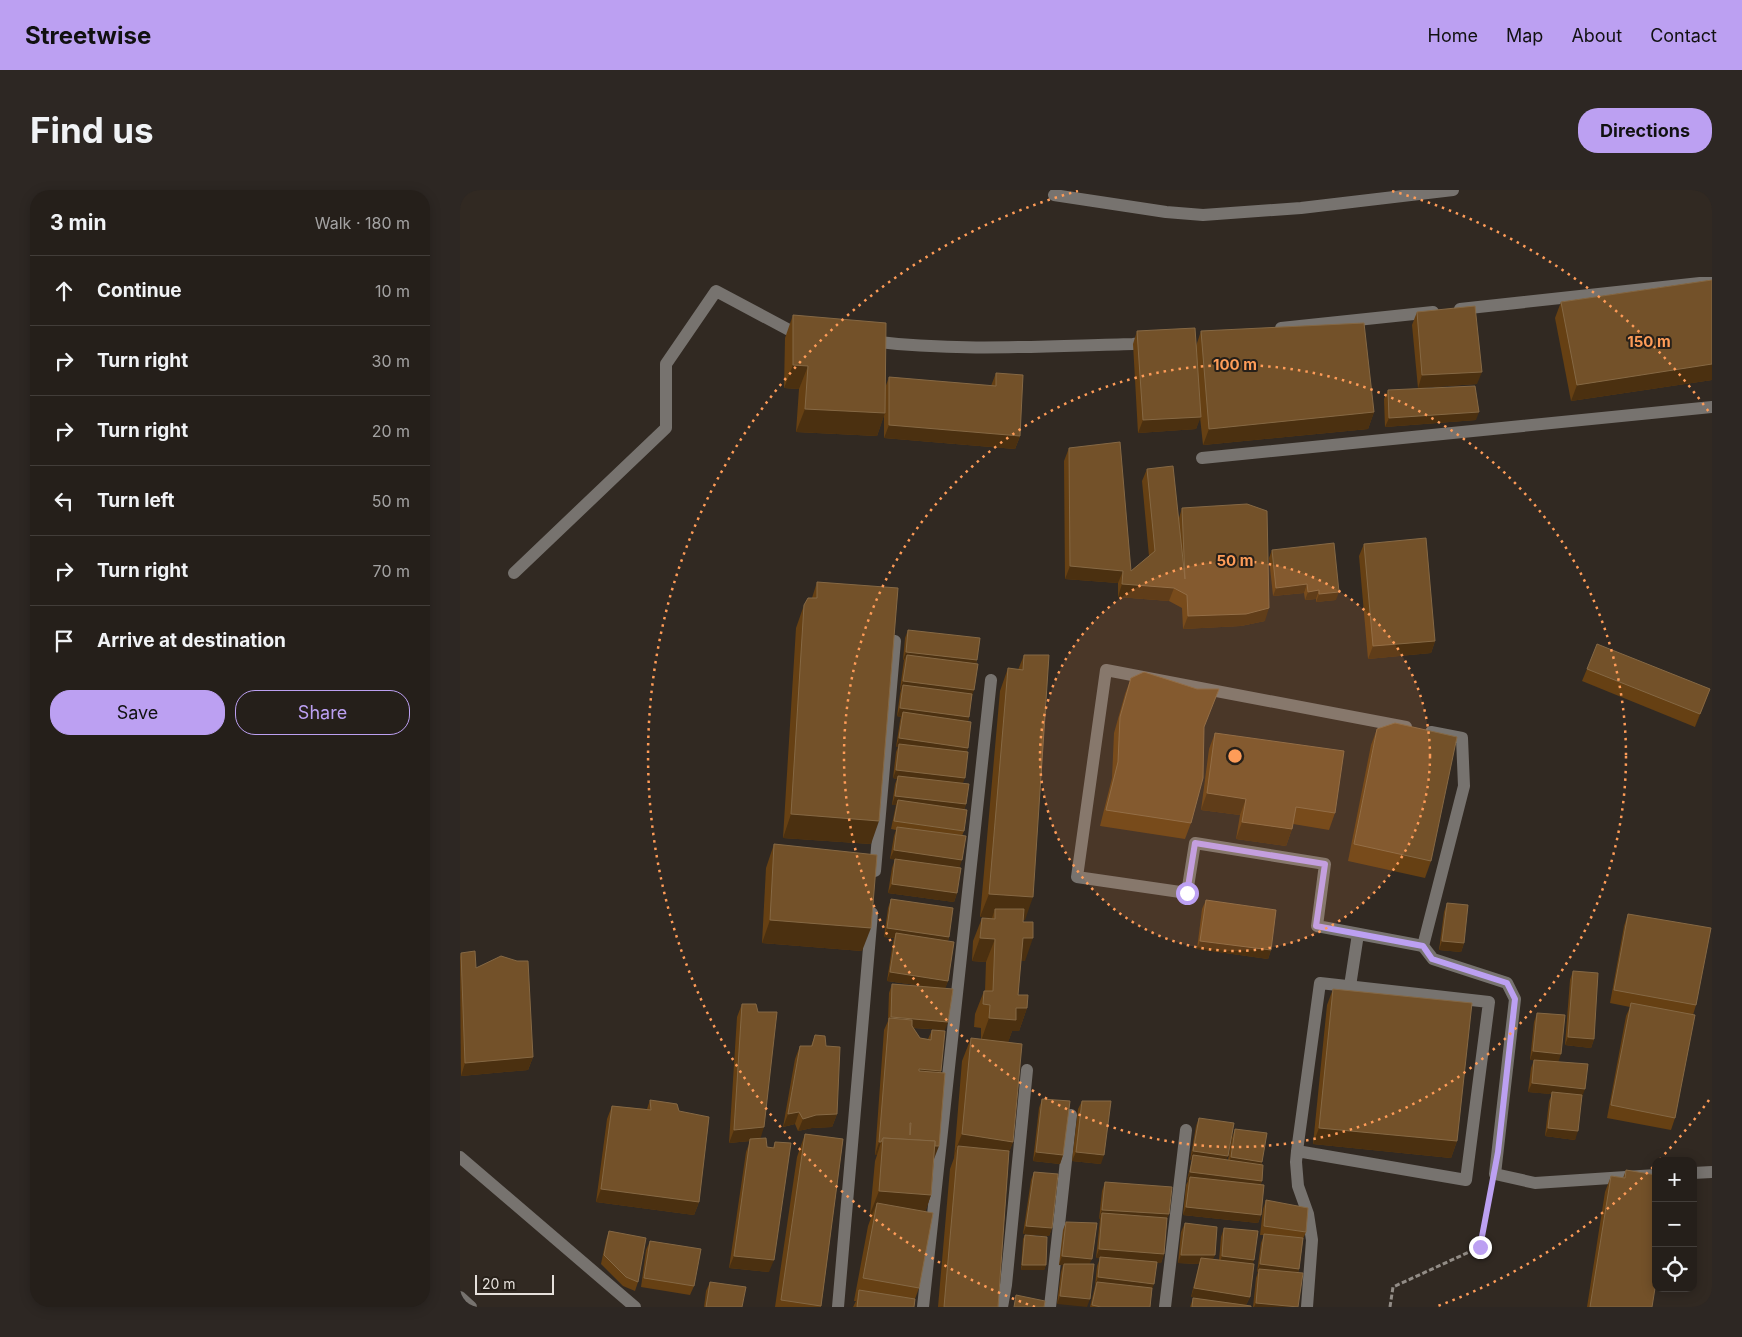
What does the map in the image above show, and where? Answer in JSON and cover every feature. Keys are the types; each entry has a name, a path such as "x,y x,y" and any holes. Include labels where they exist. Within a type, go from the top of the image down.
{"street":[{"path":"1054,195 1166,212 1203,215 1301,208 1453,190"},
{"path":"1270,329 1712,283"},
{"path":"514,573 666,428 666,364 716,291 791,331 819,335"},
{"path":"857,340 914,346 995,347 1133,344 1162,341"},
{"path":"1202,458 1712,406"},
{"path":"875,880 895,641"},
{"path":"1423,946 1464,786 1462,738 1106,670 1077,876 1187,893 1195,843 1325,864 1316,926 1423,946 1432,959 1507,983 1515,999 1495,1174 1535,1183 1652,1175"},
{"path":"923,1307 991,680"},
{"path":"838,1307 873,900"},
{"path":"1350,986 1358,934"},
{"path":"1297,1152 1466,1180 1489,1002 1320,983 1297,1152 1296,1162 1298,1186 1308,1214 1312,1240 1307,1307"},
{"path":"1002,1307 1006,1285 1027,1070"},
{"path":"1050,1307 1071,1115"},
{"path":"1165,1307 1186,1130"},
{"path":"460,1157 635,1307"},
{"path":"1697,1173 1712,1172"},
{"path":"460,1297 471,1307"}],"path":[{"path":"1390,1307 1393,1287 1480,1247 1495,1174"}],"building":[{"path":"1712,280 1712,364 1577,385 1561,302"},
{"path":"1475,306 1482,372 1422,375 1417,312"},
{"path":"793,315 886,323 885,413 805,409 808,366 793,365"},
{"path":"1364,323 1374,412 1209,429 1201,331"},
{"path":"1195,328 1201,417 1143,420 1137,331"},
{"path":"996,373 1023,375 1020,436 889,425 889,377 996,386"},
{"path":"1475,386 1479,412 1389,418 1388,390"},
{"path":"1120,442 1131,571 1155,551 1147,469 1173,466 1185,579 1182,508 1247,504 1267,511 1269,608 1246,614 1188,616 1187,595 1174,588 1122,584 1123,571 1070,566 1069,448"},
{"path":"1426,538 1435,641 1373,646 1364,544"},
{"path":"1334,543 1339,592 1319,594 1319,590 1308,592 1307,584 1276,588 1272,550"},
{"path":"817,582 898,588 879,821 791,814 804,605 808,598 817,598"},
{"path":"908,630 980,638 977,660 906,652"},
{"path":"1597,644 1710,689 1700,714 1587,669"},
{"path":"907,655 978,664 974,690 903,681"},
{"path":"1024,655 1049,655 1033,897 989,894 1008,668 1023,670"},
{"path":"1144,672 1197,689 1219,689 1204,727 1203,778 1191,823 1106,810 1118,762 1120,717 1131,678"},
{"path":"903,685 972,694 969,717 900,708"},
{"path":"903,712 971,722 968,748 899,738"},
{"path":"1395,723 1457,737 1431,861 1354,844 1377,729"},
{"path":"1215,733 1344,751 1335,813 1296,807 1292,829 1242,822 1246,799 1207,793"},
{"path":"899,744 968,752 965,778 896,770"},
{"path":"898,776 969,784 966,804 895,796"},
{"path":"898,800 967,810 964,831 894,821"},
{"path":"897,827 966,836 962,860 894,850"},
{"path":"774,844 877,855 871,928 770,920"},
{"path":"895,859 961,868 957,893 892,884"},
{"path":"891,899 953,908 949,937 887,928"},
{"path":"1206,900 1276,910 1271,950 1200,941"},
{"path":"1447,903 1468,905 1464,943 1442,941"},
{"path":"995,909 1024,909 1023,922 1033,922 1033,938 1023,938 1018,995 1028,995 1027,1008 1016,1008 1016,1020 989,1018 990,1005 983,1004 984,991 993,991 995,939 980,938 982,918 995,919"},
{"path":"1628,914 1711,928 1696,1005 1614,990"},
{"path":"896,933 954,942 948,981 890,972"},
{"path":"475,951 476,968 501,956 517,961 528,961 533,1057 465,1063 461,953"},
{"path":"1573,971 1598,973 1594,1039 1568,1037"},
{"path":"892,984 953,989 948,1022 891,1017"},
{"path":"1333,989 1472,1003 1457,1141 1319,1128"},
{"path":"1631,1003 1695,1015 1675,1118 1611,1105"},
{"path":"742,1004 756,1004 758,1012 777,1012 764,1127 734,1130"},
{"path":"1537,1013 1565,1015 1561,1054 1533,1051"},
{"path":"889,1018 912,1020 912,1026 920,1038 931,1040 932,1030 945,1031 941,1071 919,1069 919,1071 945,1073 939,1146 935,1146 935,1141 883,1138 879,1142"},
{"path":"815,1035 825,1036 826,1046 840,1047 837,1114 816,1115 803,1119 799,1112 788,1114 800,1046 812,1046"},
{"path":"971,1038 1022,1044 1013,1142 962,1134"},
{"path":"1534,1060 1588,1064 1585,1089 1532,1083"},
{"path":"1552,1092 1582,1095 1578,1131 1548,1128"},
{"path":"1042,1099 1070,1101 1063,1155 1036,1152"},
{"path":"650,1100 677,1104 679,1111 709,1117 699,1202 601,1189 612,1106 651,1110"},
{"path":"1082,1101 1111,1101 1104,1155 1076,1152"},
{"path":"1199,1118 1234,1123 1228,1156 1193,1151"},
{"path":"1235,1129 1267,1133 1262,1162 1231,1157"},
{"path":"805,1134 843,1139 821,1306 781,1300"},
{"path":"766,1138 767,1147 774,1148 775,1142 791,1143 774,1260 734,1256 750,1139"},
{"path":"883,1138 935,1141 931,1195 879,1191"},
{"path":"958,1146 1009,1151 998,1307 944,1307"},
{"path":"1193,1155 1263,1165 1262,1181 1190,1172"},
{"path":"1626,1170 1652,1174 1652,1292 1654,1292 1652,1307 1590,1307 1611,1176 1625,1178"},
{"path":"1034,1172 1058,1174 1052,1228 1026,1226"},
{"path":"1190,1177 1264,1185 1261,1215 1186,1207"},
{"path":"1105,1182 1172,1187 1169,1214 1102,1210"},
{"path":"1266,1200 1308,1208 1306,1232 1264,1226"},
{"path":"877,1203 933,1213 919,1288 863,1278"},
{"path":"1102,1213 1167,1218 1164,1254 1099,1249"},
{"path":"1066,1222 1097,1223 1092,1259 1062,1256"},
{"path":"1185,1223 1217,1227 1215,1255 1181,1255"},
{"path":"1224,1228 1258,1231 1254,1260 1222,1256"},
{"path":"609,1231 646,1238 638,1282 626,1277 604,1255"},
{"path":"1264,1234 1303,1238 1299,1269 1260,1264"},
{"path":"1025,1235 1047,1237 1046,1265 1022,1265"},
{"path":"650,1241 701,1249 694,1286 644,1278"},
{"path":"1100,1257 1157,1262 1154,1284 1098,1277"},
{"path":"1201,1258 1254,1264 1250,1297 1194,1288"},
{"path":"1064,1264 1094,1264 1090,1299 1060,1296"},
{"path":"1259,1269 1303,1273 1298,1307 1256,1303"},
{"path":"710,1282 746,1287 742,1307 706,1307"},
{"path":"1097,1282 1152,1288 1150,1307 1101,1307 1092,1305"},
{"path":"859,1290 915,1299 914,1307 857,1307"},
{"path":"1016,1295 1045,1301 1044,1307 1014,1307"},
{"path":"1193,1298 1251,1306 1251,1307 1192,1307"}],"route":[{"path":"1187,893 1195,843 1325,864 1316,926 1423,946 1432,959 1507,983 1515,999 1495,1174 1480,1247"}]}
